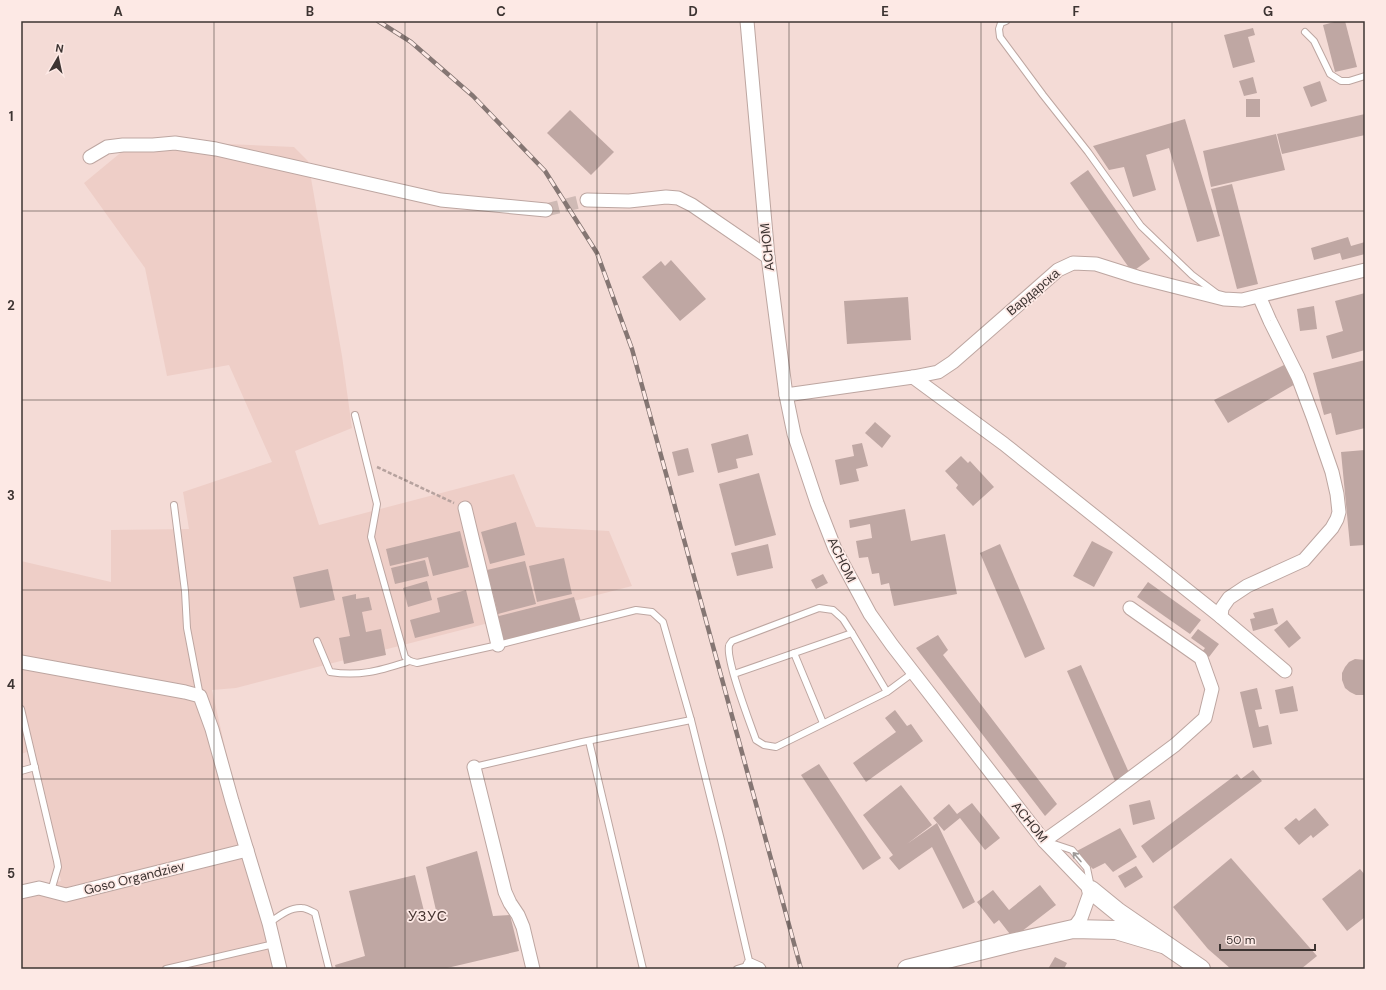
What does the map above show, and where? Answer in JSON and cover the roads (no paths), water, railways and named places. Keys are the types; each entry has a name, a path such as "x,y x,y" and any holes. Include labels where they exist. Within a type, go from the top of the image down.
{"main road":[{"name":"АСНОМ","path":"1091,890 1118,912 1201,969"},
{"path":"907,969 1073,929 1116,930 1163,944"}],"street":[{"name":"АСНОМ","path":"747,21 768,257 786,395 794,434 817,503 835,549 870,614 1044,841 1091,890"},
{"path":"90,157 107,147 175,143 216,149 441,200 546,210"},
{"path":"587,200 629,201 666,197 678,198 692,205 768,257"},
{"name":"Вардарска","path":"786,395 914,377 938,372 953,362 1058,270 1073,263 1096,264 1137,277 1224,299 1242,300 1365,270"},
{"path":"1221,617 1222,608 1229,598 1247,586 1304,560 1332,528 1339,512 1332,472 1313,417 1298,377 1259,296"},
{"path":"914,377 1016,453 1221,617 1285,671"},
{"path":"465,508 498,645"},
{"path":"1044,841 1175,745 1205,718 1212,689 1201,658 1130,608"},
{"path":"21,662 200,696 212,729 269,923 280,969"},
{"path":"474,767 505,892 523,927 533,969"},
{"name":"Goso Organdziev","path":"21,892 39,888 66,895 247,850"},
{"path":"1073,929 1081,918 1091,890"}],"lane":[{"path":"1006,21 1002,23 999,28 1000,37 1088,152 1141,226 1192,275 1224,299"},
{"path":"1305,32 1314,41 1330,74 1341,81 1349,81 1365,76"},
{"path":"355,415 377,504 371,537 405,657 410,661 417,663 498,645 636,610 652,612 663,622 691,720 754,967 737,969"},
{"path":"174,505 185,591 187,628 200,696"},
{"path":"887,692 852,633 842,619 833,610 819,608 732,641 729,645 734,674 756,740 764,745 776,747 887,692 914,672"},
{"path":"734,674 852,633"},
{"path":"317,641 330,672 347,675 379,671 410,661"},
{"path":"794,653 823,723"},
{"path":"21,709 58,867 51,891"},
{"path":"474,767 691,720"},
{"path":"589,741 643,969"},
{"path":"21,771 35,766"},
{"path":"269,923 292,909 303,908 315,913 329,969"},
{"path":"166,969 274,944"}],"tunnel":[{"path":"546,210 587,200"}],"railway":[{"path":"378,21 411,42 473,96 545,171 597,253 632,349 801,969"}],"district":[{"name":"УЗУС","path":"428,916"}]}
